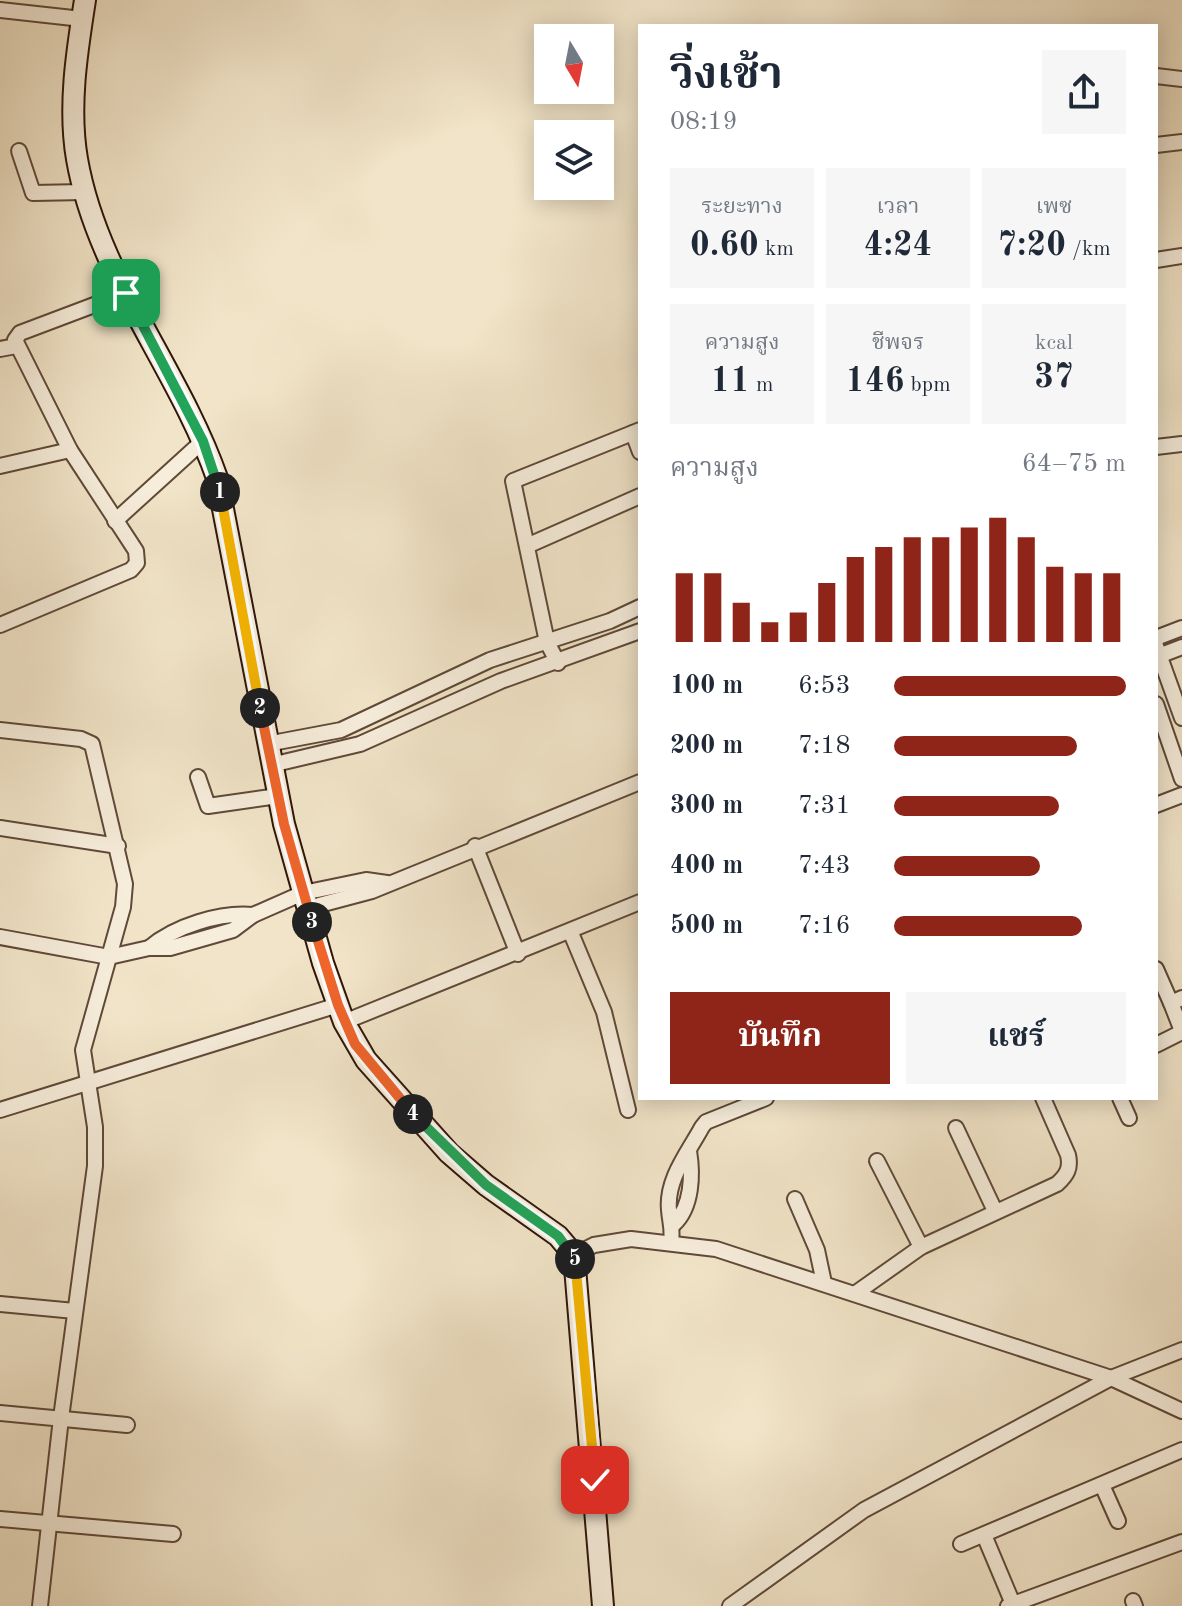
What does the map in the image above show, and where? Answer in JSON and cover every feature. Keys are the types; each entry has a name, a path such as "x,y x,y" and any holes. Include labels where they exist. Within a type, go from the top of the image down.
{"street":[{"path":"0,10 84,10 74,133 84,192 103,245 203,441 224,509 278,796 305,900 341,1013 366,1060 449,1153 486,1185 558,1236 574,1255 603,1606"},
{"path":"1158,76 1182,79"},
{"path":"1158,145 1182,142"},
{"path":"19,151 33,193 84,192"},
{"path":"1158,260 1182,256"},
{"path":"0,625 136,566 136,551 70,450 15,340 20,333 126,293"},
{"path":"0,349 16,346"},
{"path":"558,663 547,642 529,545 513,481 636,431"},
{"path":"115,521 203,441"},
{"path":"1158,447 1182,444"},
{"path":"0,466 70,450"},
{"path":"529,545 638,497"},
{"path":"269,754 341,730 454,675 638,608"},
{"path":"1158,637 1182,628"},
{"path":"269,754 350,747 489,686 638,632"},
{"path":"1158,653 1182,647"},
{"path":"1158,656 1182,718"},
{"path":"1158,710 1181,774"},
{"path":"0,730 81,739 92,744 118,846 125,894 83,1050 96,1143 40,1606"},
{"path":"198,777 208,806 278,796"},
{"path":"0,937 109,957 149,948 166,934 230,915 253,915 305,900 372,891 475,846 638,783"},
{"path":"1158,804 1182,795"},
{"path":"0,828 118,846"},
{"path":"475,846 518,954"},
{"path":"0,1110 341,1013 518,954 638,903"},
{"path":"571,933 604,1012 628,1110"},
{"path":"1158,972 1177,1000 1182,1032 1158,1044"},
{"path":"671,1242 674,1224 669,1210 678,1164 706,1122 761,1100"},
{"path":"856,1293 887,1268 921,1247 1057,1184 1066,1176 1070,1165 1068,1155 1044,1100"},
{"path":"1121,1100 1129,1118"},
{"path":"956,1128 995,1211"},
{"path":"877,1161 921,1247"},
{"path":"795,1199 817,1250 824,1283"},
{"path":"574,1255 610,1241 631,1239 716,1249 1111,1378 1182,1411"},
{"path":"0,1304 75,1311"},
{"path":"730,1606 864,1510 1111,1378 1182,1350"},
{"path":"0,1413 127,1425"},
{"path":"961,1544 1182,1450"},
{"path":"1102,1485 1118,1521"},
{"path":"0,1519 173,1534"},
{"path":"984,1535 1010,1605 1182,1542"}],"route":[{"path":"126,293 203,441 217,478 284,824 323,963 344,1022 355,1044 386,1085 449,1153 486,1185 558,1236 574,1255 595,1480"}]}
